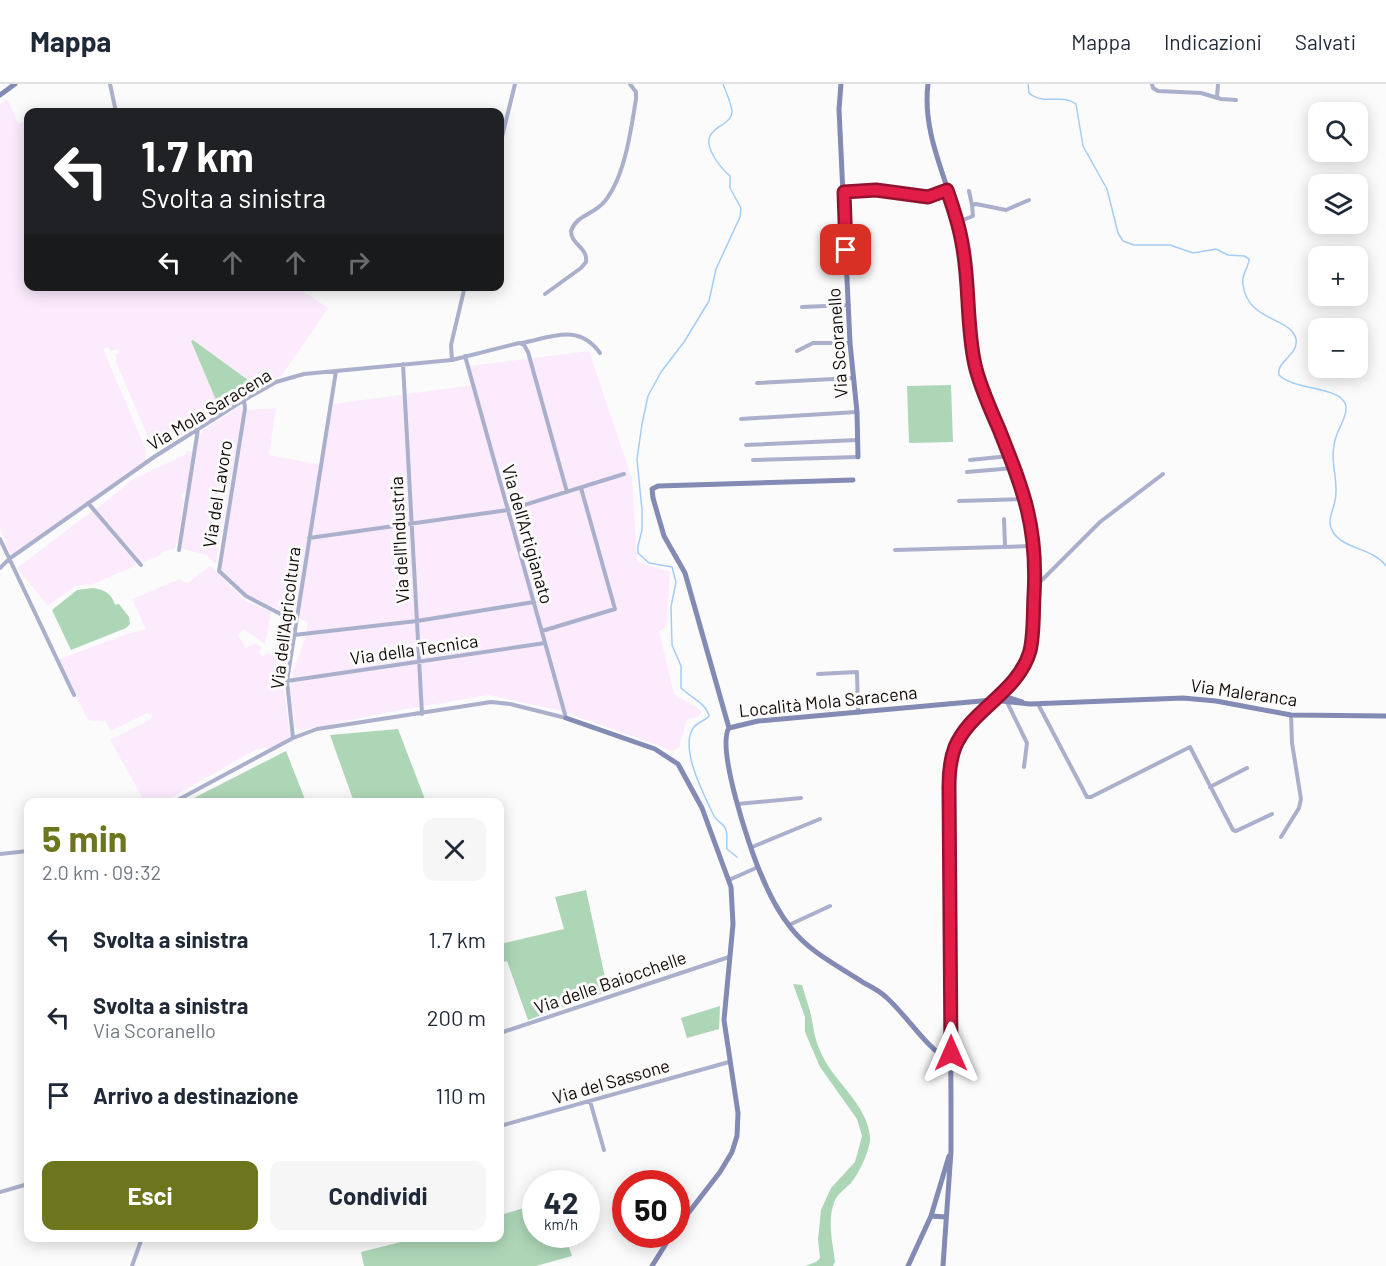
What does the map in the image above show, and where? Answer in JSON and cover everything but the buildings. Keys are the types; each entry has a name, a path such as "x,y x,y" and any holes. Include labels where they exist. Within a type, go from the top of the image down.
{"street":[{"path":"110,84 115,108"},
{"path":"504,128 514,84"},
{"path":"545,294 586,262 585,251 572,240 571,231 576,220 603,203 616,182 628,142 636,99 636,92 630,84"},
{"name":"Via Scoranello","path":"841,84 839,105 850,343 857,412 858,457"},
{"path":"928,84 929,128 957,222 965,261 975,367 1025,500 1034,546 1035,587 1029,652 1017,675 961,736 954,748 950,765 951,1151 943,1266"},
{"path":"1152,84 1153,88 1158,91 1201,93 1236,100"},
{"path":"1217,97 1218,84"},
{"path":"0,96 13,85"},
{"path":"844,192 876,190 928,197 947,190"},
{"path":"957,222 973,215 969,191"},
{"path":"972,205 980,204 1006,210 1029,200"},
{"path":"452,360 451,345 464,291"},
{"path":"802,307 849,305"},
{"name":"Via Mola Saracena","path":"0,567 88,503 198,429 267,386 289,377 452,360 516,343 522,344 562,334 582,335 593,343 600,353"},
{"path":"797,351 813,343 850,343"},
{"path":"522,344 528,352 567,492"},
{"name":"Via dell'Artigianato","path":"465,357 566,718"},
{"name":"Via dell'Industria","path":"404,364 422,714"},
{"name":"Via dell'Agricoltura","path":"293,738 287,681 336,371"},
{"path":"757,383 852,378"},
{"name":"Via del Lavoro","path":"244,400 219,571 244,595 297,622"},
{"path":"741,419 857,412"},
{"path":"179,550 198,429"},
{"path":"746,445 858,440"},
{"path":"970,460 1009,456"},
{"path":"753,460 858,457"},
{"path":"967,472 1014,468"},
{"path":"309,538 508,510 624,474"},
{"path":"1035,587 1100,522 1162,474"},
{"path":"729,728 686,575 663,534 652,489 658,486 853,480"},
{"path":"542,631 615,609 581,488"},
{"path":"959,501 1025,500"},
{"path":"88,503 141,566"},
{"path":"1004,519 1005,546"},
{"path":"0,539 74,695"},
{"path":"895,550 1034,546"},
{"path":"294,635 417,621 534,602"},
{"name":"Via della Tecnica","path":"287,681 545,643"},
{"path":"818,674 857,672 858,713"},
{"path":"1000,695 1025,703"},
{"name":"Via Maleranca","path":"1025,703 1183,698 1216,701 1292,715 1386,716"},
{"name":"Località Mola Saracena","path":"951,1062 936,1052 888,998 812,948 789,925 758,867 737,804 726,746 726,733 729,728 758,721 995,700 1025,703"},
{"path":"181,798 293,738 318,729 494,702 566,718 655,749 677,763 701,804 729,880 733,910 724,1016 738,1116 737,1138 720,1172 690,1210"},
{"path":"1007,702 1027,743 1024,767"},
{"path":"1038,703 1087,798 1190,747 1233,831 1272,814"},
{"path":"1281,837 1299,808 1301,799 1292,743 1292,715"},
{"path":"1210,787 1248,768"},
{"path":"737,804 801,798"},
{"path":"752,847 820,819"},
{"path":"0,854 24,851"},
{"path":"729,880 758,867"},
{"path":"789,925 830,906"},
{"name":"Via delle Baiocchelle","path":"504,1033 729,957"},
{"name":"Via del Sassone","path":"504,1125 729,1062"},
{"path":"590,1101 604,1150"},
{"path":"908,1266 931,1216 951,1151"},
{"path":"0,1192 24,1185"},
{"path":"931,1216 946,1218"},
{"path":"131,1266 140,1242"},
{"path":"652,1266 663,1248"}],"shaded area":[{"path":"7,99 19,124 24,121 24,291 303,291 328,308 282,375 259,388 193,340 191,341 221,412 162,445 154,444 149,439 115,360 117,359 115,355 119,353 118,349 111,351 108,347 103,349 146,450 145,461 13,554 10,553 0,529 0,104"},
{"path":"589,351 632,479 637,562 670,572 666,627 659,631 674,694 702,711 698,717 687,719 679,747 671,752 663,747 558,710 489,695 302,730 295,728 290,686 305,640 308,622 247,595 221,570 247,410 276,408 269,455 323,465 333,404 474,385 469,366"},
{"path":"240,406 243,411 216,564 207,555 182,547 198,439 202,431"},
{"path":"187,451 192,452 186,491 181,495 184,501 177,543 174,549 162,552 144,562 141,561 96,509 135,478 185,455"},
{"path":"92,511 136,563 135,566 93,584 75,586 48,606 17,568"},
{"path":"210,566 244,600 271,612 265,644 243,629 238,635 246,648 255,643 262,648 259,653 263,657 267,653 283,661 287,672 283,684 290,737 274,747 257,749 170,798 143,798 110,740 151,719 152,715 147,713 111,731 106,722 88,720 57,660 146,629 132,599 180,579 187,584"}],"green space":[{"path":"193,340 259,388 221,412 191,341"},
{"path":"951,385 953,442 909,443 907,386"},
{"path":"93,588 107,593 115,605 119,604 129,617 130,624 126,628 71,650 52,610 77,590"},
{"path":"398,729 424,798 353,798 330,735"},
{"path":"286,751 304,798 194,798"},
{"path":"586,890 608,991 528,1020 507,961 504,962 504,943 564,929 555,897"},
{"path":"793,984 802,985 820,1051 863,1114 870,1137 869,1148 861,1167 834,1203 831,1217 835,1262 833,1266 805,1266 820,1258 818,1240 821,1210 831,1188 855,1162 862,1136 857,1119 820,1067 805,1032 805,1017"},
{"path":"720,1006 719,1029 687,1038 681,1018"},
{"path":"522,1209 522,1248 569,1248 572,1256 536,1266 364,1266 361,1252 401,1242 504,1242 504,1214"}],"waterway":[{"path":"723,84 732,111 728,121 713,132 709,143 713,156 730,176 730,188 741,208 740,217 716,269 709,301 684,342 661,372 648,396 637,459 642,510 642,530 638,553 649,563 672,567 676,582 671,607 672,645 681,666 681,688 701,704 709,716 694,727 690,736 691,759 699,785 714,816 726,830 727,849 737,857"},
{"path":"1028,84 1029,93 1035,97 1065,99 1076,104 1083,146 1107,189 1118,233 1123,241 1134,245 1170,245 1193,253 1216,249 1228,255 1244,256 1249,259 1243,281 1247,297 1261,313 1286,326 1296,339 1296,345 1281,366 1279,375 1294,383 1333,394 1345,403 1345,415 1334,444 1336,493 1330,520 1331,528 1338,538 1374,555 1386,566"}],"route":[{"path":"846,250 844,192 876,190 928,197 947,190 963,243 975,367 1022,490 1033,534 1035,567 1032,636 1029,652 1022,669 1008,688 965,730 954,748 950,765 951,1053"}]}
